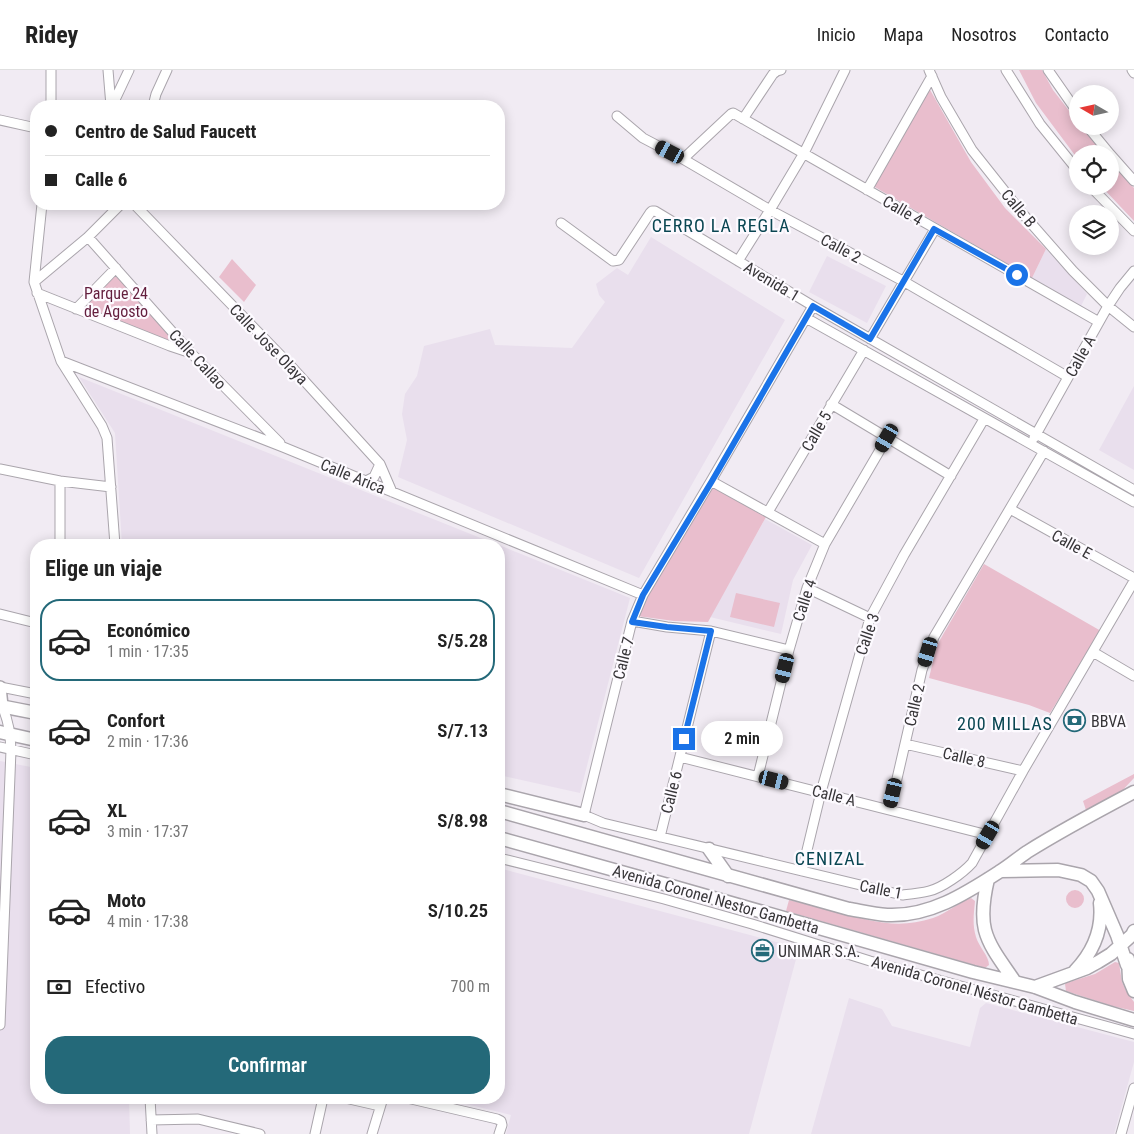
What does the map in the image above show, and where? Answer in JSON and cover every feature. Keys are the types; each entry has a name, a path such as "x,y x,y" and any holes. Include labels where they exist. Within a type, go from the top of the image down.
{"highway":[{"path":"1,706 30,712"},
{"path":"5,733 30,739"},
{"name":"Avenida Coronel Nestor Gambetta","path":"505,813 867,913 904,915 942,905 988,879 1064,830 1134,792"},
{"path":"505,795 584,815"},
{"name":"Avenida Coronel Nestor Gambetta","path":"505,840 973,972 1035,987 1075,1002 1134,1020"},
{"path":"709,849 728,876"},
{"path":"1001,871 1058,870 1081,875 1091,881 1098,891 1117,935 1134,991"},
{"path":"988,879 984,900 984,929 994,951 1015,982"},
{"path":"1074,972 1092,949 1098,935 1101,906 1098,891"},
{"path":"1035,987 1087,968 1098,962 1111,954 1133,933"},
{"path":"1127,965 1128,951 1133,933"}],"main road":[{"path":"0,687 1,706"}],"street":[{"path":"51,70 51,100"},
{"path":"108,70 111,100"},
{"path":"115,100 129,70"},
{"path":"154,100 168,70"},
{"path":"743,119 773,74 781,70"},
{"path":"738,261 804,153 845,70"},
{"path":"1006,70 1040,124 1069,160"},
{"path":"1048,70 1069,101"},
{"path":"867,190 930,73"},
{"name":"Calle B","path":"930,73 941,97 972,150 1028,220 1073,271 1108,306 1134,326"},
{"name":"Calle 4","path":"683,159 733,113 1099,322"},
{"name":"Calle 2","path":"617,116 643,138 770,210 903,281 1068,377"},
{"path":"0,120 30,127"},
{"path":"1094,135 1103,145"},
{"path":"1119,164 1134,181"},
{"path":"1099,195 1134,230"},
{"path":"41,210 34,282 61,361 102,426 107,438 115,539"},
{"path":"34,282 88,237 114,210"},
{"name":"Calle Jose Olaya","path":"140,210 289,364 380,464 392,492"},
{"name":"Avenida 1","path":"561,223 616,261 619,260 650,213 655,211 813,306 1134,490"},
{"path":"870,339 934,229"},
{"name":"Calle Callao","path":"88,237 191,353 284,447"},
{"path":"76,309 116,268"},
{"name":"Calle A","path":"1031,444 1108,306 1134,271"},
{"path":"38,293 191,353"},
{"name":"Calle 7","path":"584,815 632,622 643,595 712,481 813,306"},
{"name":"Avenida 1","path":"806,318 1134,502"},
{"name":"Calle 5","path":"768,512 864,350"},
{"name":"Calle Arica","path":"61,361 284,447 643,595"},
{"path":"831,404 951,476"},
{"name":"Calle 3","path":"802,871 821,792 870,618 904,555 984,419"},
{"path":"255,436 262,426"},
{"name":"Calle 4","path":"758,776 789,650 807,588 825,544 887,438"},
{"name":"Calle 2","path":"890,809 922,670 934,637 1044,451"},
{"path":"366,481 374,476 380,464"},
{"path":"0,469 60,481 111,487"},
{"path":"60,481 60,539"},
{"path":"712,481 825,544"},
{"name":"Calle E","path":"1010,510 1134,580"},
{"name":"Calle 1","path":"584,815 603,823 902,895 931,891 966,870 972,863 1134,580"},
{"path":"807,588 870,618"},
{"path":"0,614 30,622"},
{"path":"632,622 711,631 789,650"},
{"name":"Calle 6","path":"660,837 711,631"},
{"path":"1093,652 1134,676"},
{"path":"0,687 30,693"},
{"path":"0,1025 3,866 11,750 5,733 8,720 1,706"},
{"name":"Calle 8","path":"905,744 1023,771"},
{"path":"0,747 30,754"},
{"name":"Calle A","path":"680,757 988,835"},
{"name":"Avenida Coronel Néstor Gambetta","path":"505,860 673,902 870,960 1134,1034"},
{"path":"1121,1134 1134,1088"},
{"path":"150,1104 152,1134"},
{"path":"315,1134 322,1104"},
{"path":"372,1134 380,1104"},
{"path":"433,1104 497,1119 501,1121 500,1129"},
{"path":"151,1120 198,1119 260,1134"}],"shaded area":[{"path":"651,237 785,320 639,578 398,477 407,440 402,414 405,394 417,376 424,346 490,329 495,345 572,348 605,302 599,295 596,284 617,268 628,275"},
{"path":"1046,249 1087,294 1081,306 1032,278"},
{"path":"827,256 886,286 867,323 809,292"},
{"path":"79,377 483,539 122,539 115,433"},
{"path":"1134,386 1134,470 1099,450"},
{"path":"765,519 812,545 793,580 781,634 710,617"},
{"path":"505,547 630,598 580,793 505,776"},
{"path":"0,761 30,767 30,1104 129,1104 130,1134 0,1134"},
{"path":"505,870 799,948 749,1134 506,1134 511,1115 466,1104 505,1104"},
{"path":"849,998 882,1009 892,1026 970,1047 980,1008 986,1003 1134,1042 1134,1062 1114,1134 811,1134"}],"green space":[{"path":"1019,70 1042,70 1053,90 1069,111 1069,135 1089,135 1096,145 1069,145 1069,147 1036,103"},
{"path":"929,88 971,162 1005,208 1046,249 1032,278 873,186"},
{"path":"1119,172 1134,188 1134,221 1109,195 1119,195"},
{"path":"232,259 256,285 244,302 219,277"},
{"name":"Parque 24 de Agosto","path":"113,276 118,276 121,279 172,338 170,343 84,309 84,304"},
{"path":"710,486 766,517 708,622 674,621 637,616"},
{"path":"984,564 1101,631 1050,713 1029,705 929,678 937,645"},
{"path":"736,593 780,603 774,627 730,617"},
{"path":"1134,774 1134,778 1119,794 1086,810 1083,801"},
{"path":"1075,890 1081,893 1084,899 1081,905 1075,908 1069,905 1066,899 1069,893"},
{"path":"971,898 975,901 974,923 976,937 989,962 989,965 985,968 786,911 789,900 865,919 898,924 933,918"},
{"path":"1115,962 1119,963 1122,982 1134,1002 1134,1011 1066,991 1066,983 1095,974"}],"place":[{"name":"BBVA","path":"1075,721"},
{"name":"UNIMAR S.A.","path":"762,951"}],"district":[{"name":"CERRO LA REGLA","path":"721,226"},
{"name":"200 MILLAS","path":"1005,724"},
{"name":"CENIZAL","path":"830,859"}],"route":[{"path":"684,739 711,631 632,622 643,595 712,481 813,306 870,339 934,229 1017,275"}]}
